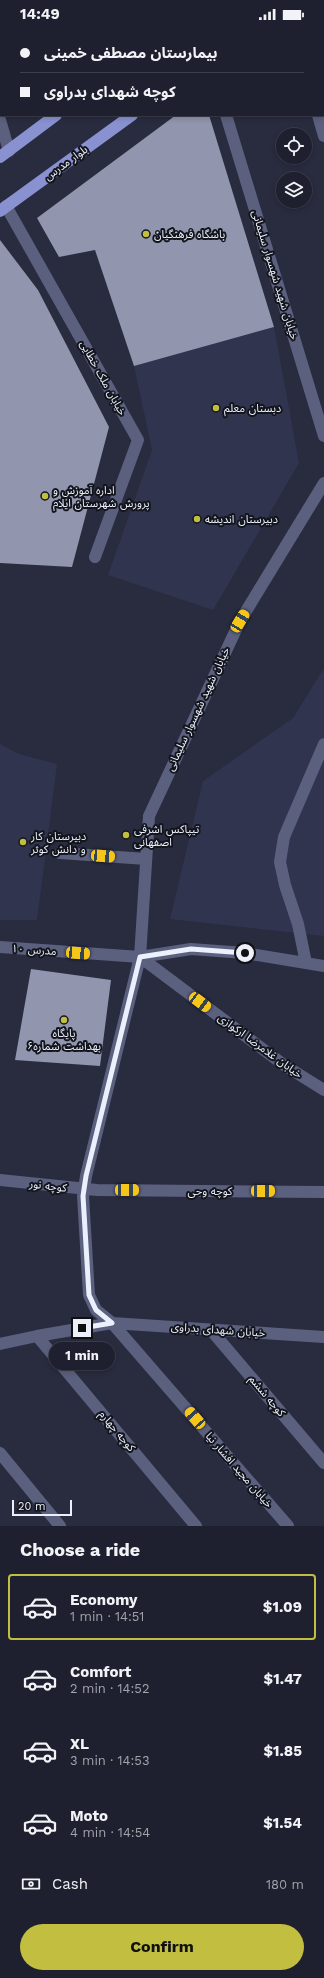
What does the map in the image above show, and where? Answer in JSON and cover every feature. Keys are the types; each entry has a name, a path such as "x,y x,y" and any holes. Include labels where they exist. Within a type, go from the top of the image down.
{"main road":[{"path":"5,154 55,116"},
{"name":"بلوار مدرس","path":"3,208 131,116"}],"street":[{"name":"خیابان شهید شهسوار سلیمانی","path":"226,116 324,436"},
{"path":"318,116 324,136"},
{"path":"0,120 5,154"},
{"name":"خیابان ملک خطایی","path":"3,208 138,440 95,558"},
{"name":"خیابان شهید شهسوار سلیمانی","path":"84,1189 140,957 149,816 240,621 324,483"},
{"path":"306,963 298,924 285,885 280,862 284,837 324,744"},
{"path":"60,853 146,859"},
{"name":"مدرس ۱۰","path":"0,947 140,957 191,949 245,953 324,966"},
{"name":"خیابان غلامرضا ارکوازی","path":"140,957 284,1065 324,1090"},
{"name":"کوچه نور","path":"0,1180 97,1190"},
{"name":"خیابان مجید افشار نیا","path":"84,1189 83,1196 89,1295 96,1310 112,1323 288,1526"},
{"name":"کوچه وحی","path":"97,1190 324,1192"},
{"name":"خیابان شهدای بدراوی","path":"0,1344 112,1323 324,1337"},
{"name":"کوچه ششم","path":"211,1330 324,1463"},
{"name":"کوچه چهارم","path":"37,1336 196,1526"},
{"path":"0,1453 60,1526"}],"shaded area":[{"path":"274,327 299,463 213,610 108,575 152,450 134,366"},
{"path":"324,668 324,936 170,919 203,781 293,718"},
{"name":"دبیرستان کار و دانش کوثر","path":"0,744 19,754 57,764 37,920 0,920"}],"building":[{"name":"باشگاه فرهنگیان","path":"175,116 209,116 274,327 134,366 95,250 59,257 37,218"},
{"name":"اداره آموزش و پرورش شهرستان ایلام","path":"0,240 38,290 109,427 72,567 0,563"},
{"name":"پایگاه بهداشت شماره۶","path":"31,969 111,980 100,1066 15,1060"}],"place":[{"name":"باشگاه فرهنگیان","path":"146,234"},
{"name":"دبستان معلم","path":"216,408"},
{"name":"اداره آموزش و پرورش شهرستان ایلام","path":"45,496"},
{"name":"دبیرستان اندیشه","path":"197,519"},
{"name":"تیپاکس اشرفی اصفهانی","path":"126,835"},
{"name":"دبیرستان کار و دانش کوثر","path":"23,842"},
{"name":"پایگاه بهداشت شماره۶","path":"64,1020"}],"route":[{"path":"82,1328 112,1323 96,1310 89,1295 83,1196 86,1176 140,957 191,949 245,953"}]}
